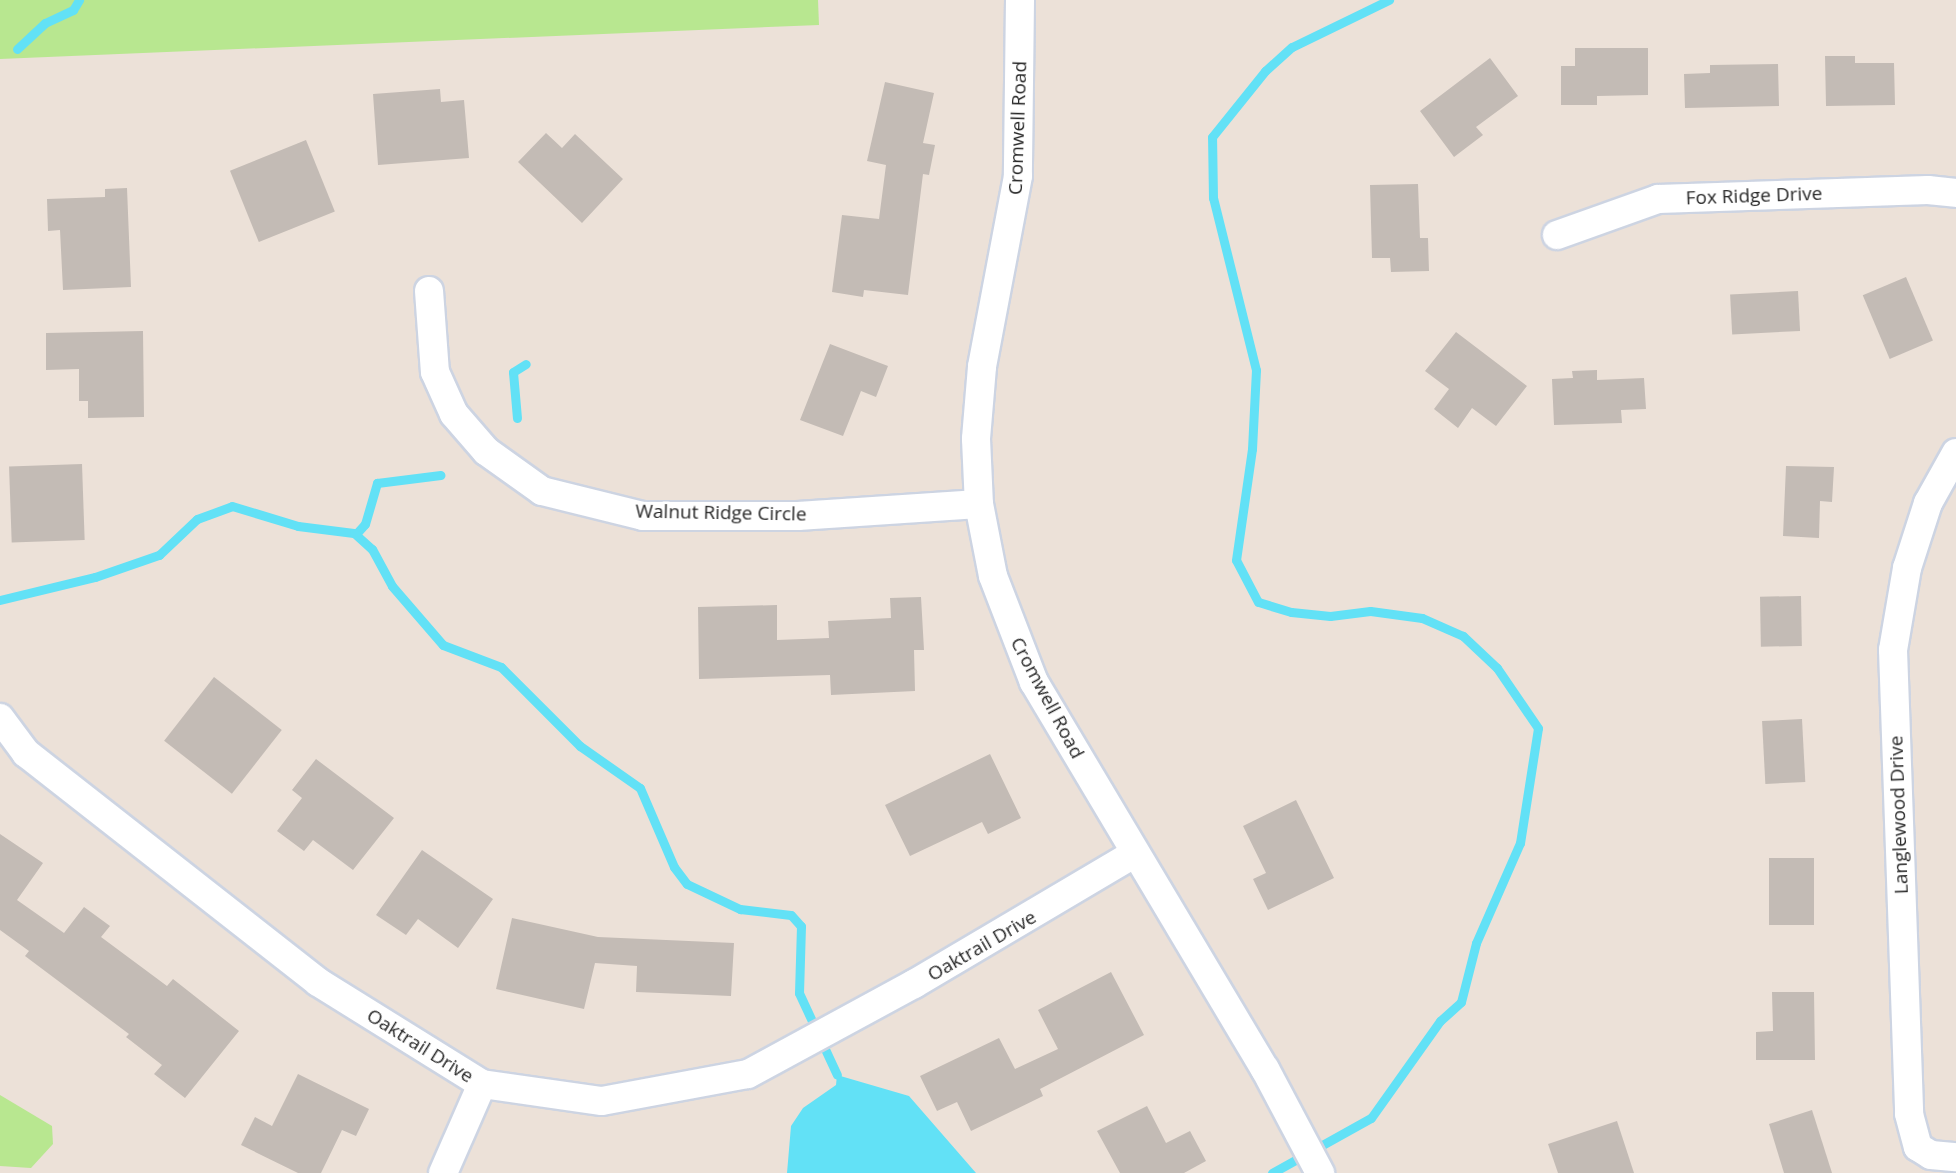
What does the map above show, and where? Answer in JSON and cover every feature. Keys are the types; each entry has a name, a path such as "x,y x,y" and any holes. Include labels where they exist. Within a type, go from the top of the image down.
{"street":[{"name":"Cromwell Road","path":"1020,0 1018,176 982,367 976,439 979,504 993,576 1017,644 1034,682 1134,854 1265,1069 1320,1173"},
{"name":"Fox Ridge Drive","path":"1557,235 1658,199 1928,190 1956,193"},
{"name":"Walnut Ridge Circle","path":"429,291 435,372 454,414 486,451 542,491 643,516 798,516 979,504"},
{"name":"Langlewood Drive","path":"1956,453 1928,503 1907,568 1893,650 1909,1114 1918,1147 1931,1155 1956,1157"},
{"name":"Oaktrail Drive","path":"0,718 26,753 318,982 482,1084 603,1101 748,1074 914,985 1134,854"},
{"path":"443,1173 482,1084"}],"green space":[{"path":"0,0 818,0 819,25 0,59"},
{"path":"0,1095 52,1126 53,1144 31,1168 0,1166"}],"water":[{"path":"837,1075 909,1096 976,1173 787,1173 791,1126 803,1108 836,1085"}],"building":[{"path":"1575,48 1648,48 1648,95 1597,96 1597,105 1561,105 1561,66 1575,66"},
{"path":"1825,56 1855,56 1855,63 1894,63 1895,105 1826,106"},
{"path":"1490,58 1518,96 1476,127 1483,135 1454,157 1420,111"},
{"path":"1778,64 1779,106 1685,108 1684,74 1710,73 1710,65"},
{"path":"885,82 934,93 923,143 935,145 929,175 923,174 908,295 864,290 863,297 832,292 842,215 879,219 886,165 867,161"},
{"path":"440,89 441,102 464,100 469,158 378,165 373,94"},
{"path":"546,133 562,148 575,134 623,179 582,223 518,162"},
{"path":"306,140 335,211 259,242 230,171"},
{"path":"1418,184 1420,238 1428,238 1429,271 1391,272 1390,258 1372,258 1370,185"},
{"path":"127,188 131,287 63,290 60,230 48,231 47,199 105,197 105,189"},
{"path":"1906,277 1933,341 1890,359 1863,295"},
{"path":"1798,291 1800,331 1732,335 1730,295"},
{"path":"143,331 144,417 88,418 88,401 79,401 79,369 46,370 46,333"},
{"path":"1456,332 1527,386 1496,426 1472,408 1458,428 1434,409 1449,389 1425,371"},
{"path":"830,344 888,366 876,397 861,391 843,436 800,420"},
{"path":"1597,370 1597,380 1644,378 1646,409 1621,410 1622,423 1554,425 1552,379 1573,378 1572,371"},
{"path":"82,464 85,540 12,543 9,467"},
{"path":"1786,466 1834,467 1832,502 1820,501 1819,538 1783,536"},
{"path":"1801,596 1802,646 1761,647 1760,597"},
{"path":"921,597 924,650 914,650 915,691 831,695 830,675 699,679 698,607 777,605 777,640 829,638 828,621 891,618 890,598"},
{"path":"214,677 282,730 232,794 164,741"},
{"path":"1802,719 1805,782 1765,784 1762,721"},
{"path":"990,754 1021,818 988,834 982,822 910,856 885,805"},
{"path":"316,759 394,818 353,870 313,840 304,851 277,831 302,798 292,790"},
{"path":"1296,800 1334,878 1268,910 1253,879 1266,873 1243,826"},
{"path":"0,834 43,863 17,900 64,933 84,907 110,926 101,937 167,986 173,979 239,1031 185,1098 154,1074 162,1065 126,1037 129,1034 25,956 29,951 0,930"},
{"path":"422,850 493,899 458,948 418,919 406,935 376,915"},
{"path":"1769,858 1814,858 1814,925 1769,925"},
{"path":"512,918 598,937 734,943 731,996 636,992 637,966 595,963 584,1009 496,989"},
{"path":"1111,972 1144,1035 1040,1089 1043,1096 971,1131 957,1102 937,1111 920,1076 999,1038 1015,1069 1058,1049 1038,1010"},
{"path":"1772,992 1814,992 1815,1060 1756,1060 1756,1032 1773,1031"},
{"path":"298,1074 369,1109 356,1136 342,1130 321,1173 298,1173 241,1145 255,1117 272,1126"},
{"path":"1147,1106 1166,1143 1190,1131 1206,1161 1184,1173 1120,1173 1097,1131"},
{"path":"1812,1110 1832,1173 1784,1173 1769,1124"},
{"path":"1617,1121 1634,1173 1558,1173 1548,1144"}],"waterway":[{"path":"17,49 45,23 73,10 79,0"},
{"path":"1272,1173 1371,1118 1440,1021 1461,1002 1476,943 1520,843 1538,728 1497,668 1463,636 1422,618 1370,611 1330,616 1291,612 1258,602 1236,560 1252,449 1256,370 1213,198 1212,137 1265,71 1292,47 1389,0"},
{"path":"517,418 513,372 526,364"},
{"path":"356,534 365,524 377,483 440,475"},
{"path":"0,600 95,577 159,555 197,519 232,506 298,526 354,533 372,549 392,586 443,645 501,667 580,746 640,788 674,867 687,884 740,909 791,915 801,926 799,993 837,1075"}]}
